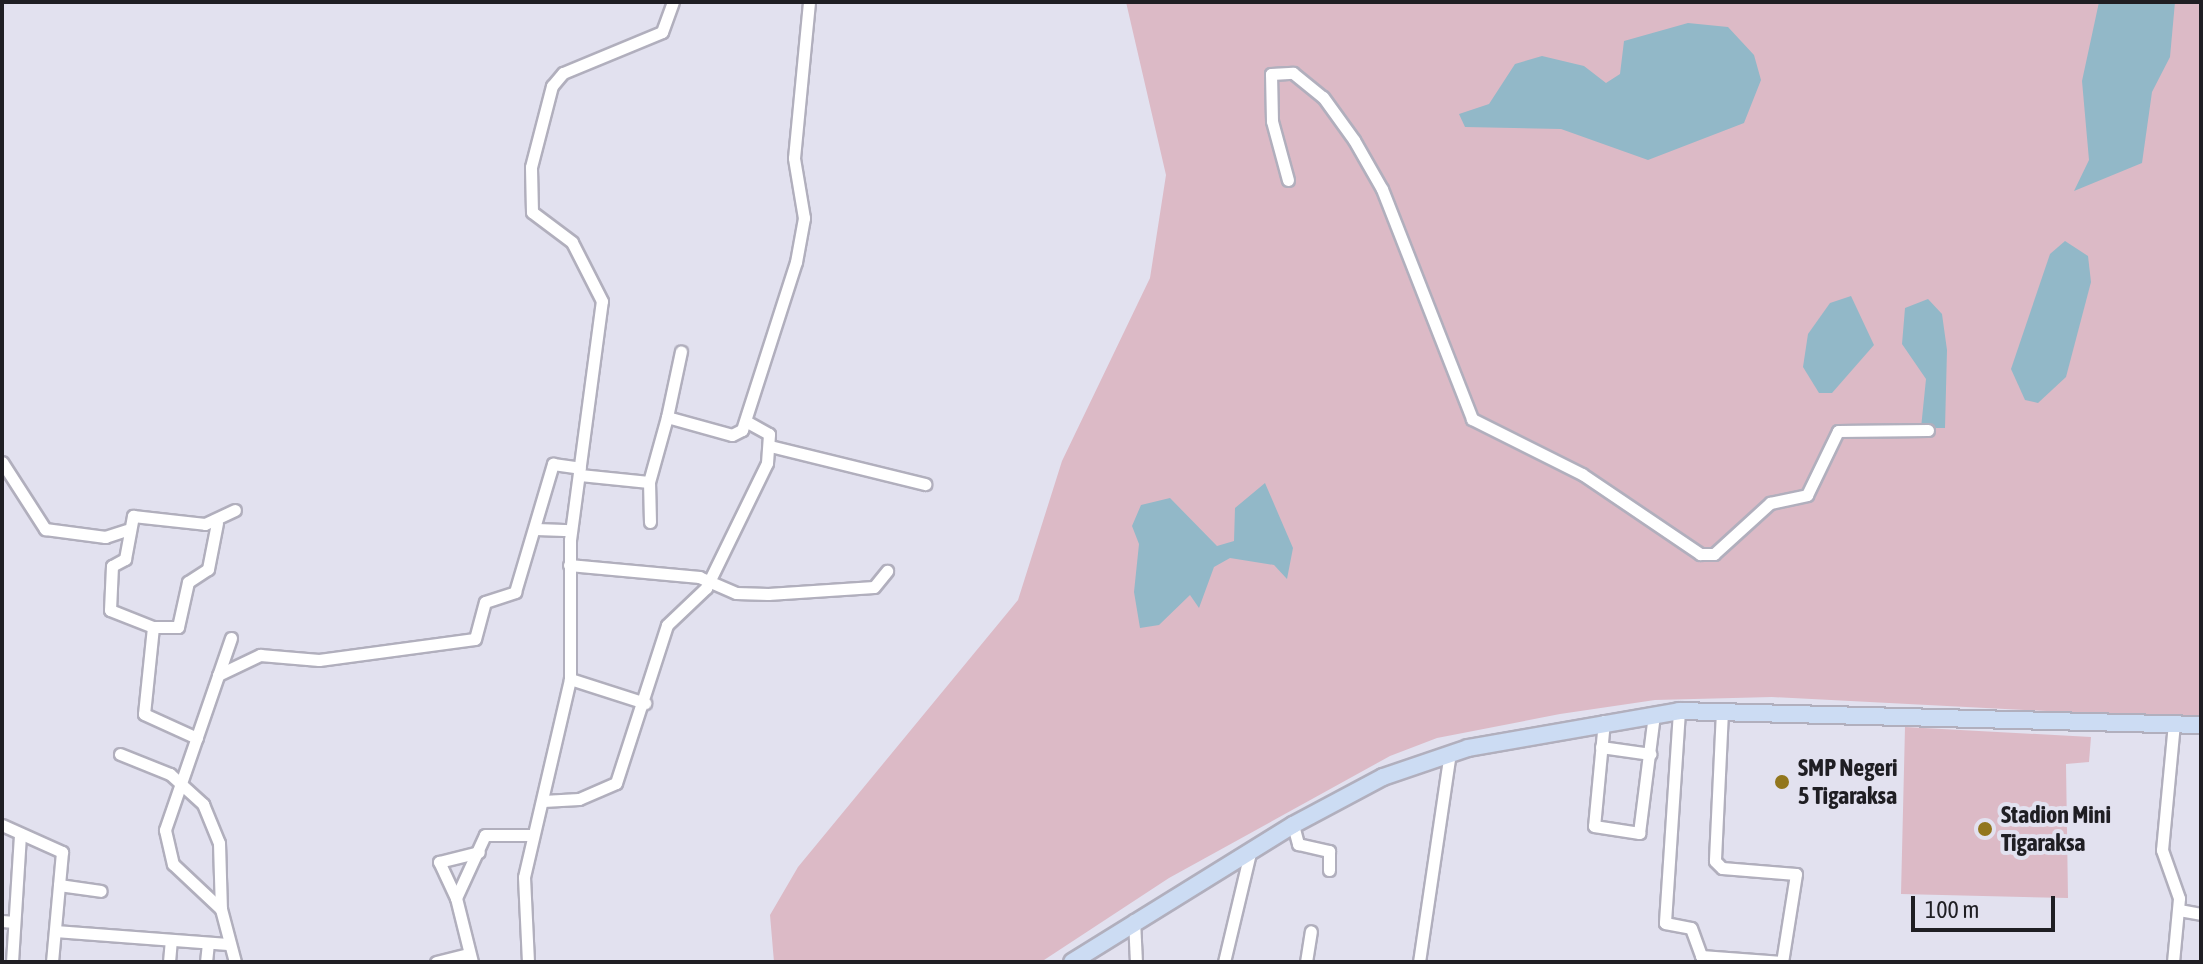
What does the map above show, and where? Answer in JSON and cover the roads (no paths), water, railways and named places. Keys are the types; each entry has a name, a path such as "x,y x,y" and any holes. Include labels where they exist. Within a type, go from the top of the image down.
{"street":[{"path":"528,962 522,907 529,835 543,801 570,679 571,530 601,291 568,237 532,212 531,167 552,86 563,73 662,32 673,2"},
{"path":"667,417 732,435 747,422 803,234 794,158 809,2"},
{"path":"1288,180 1272,121 1271,74 1293,73 1323,97 1361,152 1450,350 1472,419 1582,474 1700,554 1714,554 1770,503 1807,495 1838,431 1928,430"},
{"path":"650,522 649,482 681,351"},
{"path":"543,801 579,799 616,783 645,703 667,625 709,582 770,446 764,429 747,422"},
{"path":"770,446 925,484"},
{"path":"2,462 45,529 105,537 127,530"},
{"path":"218,675 260,655 319,660 475,639 485,602 515,592 553,464 649,482"},
{"path":"217,523 208,569 188,582 180,625 153,627 106,603 112,566 125,559 127,530 137,515 217,523 235,510"},
{"path":"536,529 571,530"},
{"path":"569,565 709,582 736,593 869,588 887,571"},
{"path":"153,627 144,714 197,738"},
{"path":"221,909 173,864 165,830 231,638"},
{"path":"570,679 645,703"},
{"path":"1679,711 1665,923 1691,928 1701,956 1782,962 1796,874 1722,868 1715,861 1722,711"},
{"path":"1072,962 1134,920 1293,825 1383,777 1450,753 1604,721 1679,711 2201,725"},
{"path":"1604,721 1597,828 1643,830 1654,714"},
{"path":"2173,962 2179,910 2162,850 2174,722"},
{"path":"1601,747 1651,754"},
{"path":"1419,962 1450,753"},
{"path":"120,754 180,781 213,823 221,909 235,962"},
{"path":"2,825 62,852 52,962"},
{"path":"1293,825 1298,844 1329,851 1329,870"},
{"path":"456,898 490,833 529,835"},
{"path":"9,960 8,921 20,834"},
{"path":"436,962 470,958 456,898 439,862 479,852"},
{"path":"1224,962 1250,853"},
{"path":"59,885 101,891"},
{"path":"2179,910 2201,914"},
{"path":"1134,920 1136,962"},
{"path":"55,931 228,944"},
{"path":"1306,962 1311,931"},
{"path":"169,962 171,941"},
{"path":"206,962 208,944"}],"water":[{"path":"2099,2 2175,2 2170,57 2152,92 2142,163 2074,191 2089,160 2082,81"},
{"path":"1688,23 1728,27 1754,55 1761,80 1744,123 1648,160 1561,129 1465,127 1459,114 1489,104 1515,64 1542,56 1584,66 1606,83 1620,74 1624,41"},
{"path":"2065,241 2088,256 2091,282 2066,377 2038,403 2025,400 2011,369 2050,254"},
{"path":"1851,296 1874,345 1832,393 1819,393 1803,367 1808,334 1830,303"},
{"path":"1928,299 1942,314 1947,350 1945,428 1921,428 1926,379 1902,344 1905,308"},
{"path":"1265,483 1293,548 1287,579 1274,565 1230,558 1214,567 1199,608 1190,595 1159,625 1140,628 1134,592 1139,544 1132,526 1141,505 1170,498 1217,546 1234,541 1235,508"}],"place":[{"name":"SMP Negeri 5 Tigaraksa","path":"1782,782"},
{"name":"Stadion Mini Tigaraksa","path":"1985,829"}]}
